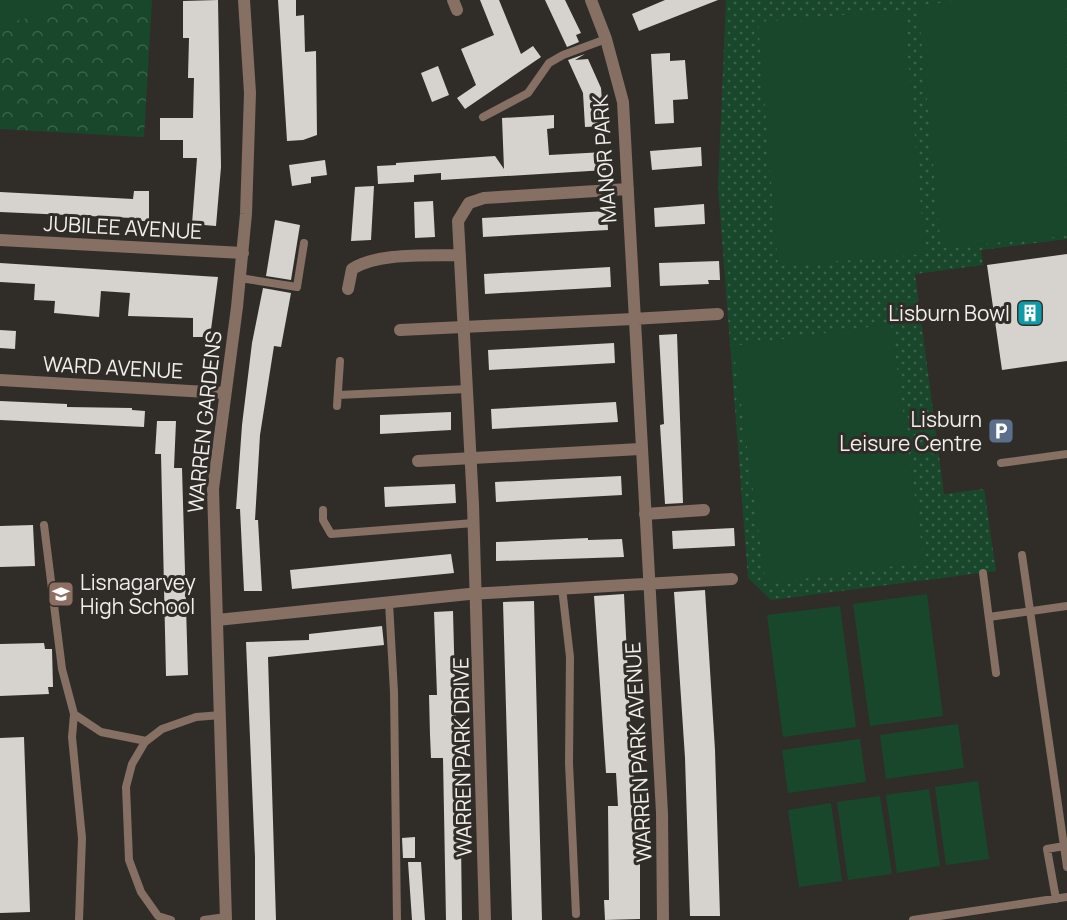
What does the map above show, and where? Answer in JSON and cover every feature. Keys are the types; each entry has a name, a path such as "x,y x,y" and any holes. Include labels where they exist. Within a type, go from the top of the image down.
{"street":[{"name":"WARREN GARDENS","path":"226,918 213,489 243,253 250,105 244,0"},
{"name":"MANOR PARK","path":"593,1 623,102 649,583"},
{"name":"WARREN PARK DRIVE","path":"485,920 477,593 458,220 469,202 484,198 628,189"},
{"name":"JUBILEE AVENUE","path":"0,240 243,253"},
{"path":"348,289 352,269 362,262 378,259 460,255"},
{"path":"400,330 718,314"},
{"name":"WARD AVENUE","path":"0,380 224,393"},
{"path":"418,461 640,449"},
{"path":"645,514 704,510"},
{"path":"217,620 477,593 732,579"},
{"name":"WARREN PARK AVENUE","path":"649,583 662,813 663,920"}],"lane":[{"path":"483,117 528,93 549,63 562,55 606,39"},
{"path":"240,278 297,287 304,243"},
{"path":"337,406 340,361"},
{"path":"338,394 467,389"},
{"path":"1001,463 1067,454"},
{"path":"323,510 323,520 331,534 474,523"},
{"path":"44,525 62,669 74,714 72,737 82,838 79,920"},
{"path":"1022,555 1067,867"},
{"path":"983,573 996,673"},
{"path":"562,588 570,657 569,763 576,914"},
{"path":"389,603 394,692 397,920"},
{"path":"989,617 1067,606"},
{"path":"74,714 101,732 146,741"},
{"path":"171,920 156,918 141,892 129,860 126,787 132,764 146,741 162,729 196,717 221,715"},
{"path":"1056,899 1047,849 1064,846"},
{"path":"913,920 1067,897"},
{"path":"204,920 226,918"}],"green space":[{"path":"0,0 152,0 144,137 0,129"},
{"path":"0,0 59,0 61,11 0,24"},
{"path":"726,0 1067,0 1067,239 981,250 983,265 915,274 944,494 984,489 996,571 771,600 748,578 718,187"},
{"path":"976,0 1066,0 1067,236 941,248 918,5"},
{"path":"904,10 925,254 778,266 758,22"},
{"path":"891,324 924,562 766,584 733,346"},
{"path":"927,594 943,716 870,726 853,604"},
{"path":"840,606 856,727 783,737 767,615"},
{"path":"958,724 964,768 886,779 880,735"},
{"path":"860,739 866,782 788,793 782,750"},
{"path":"978,781 989,859 946,865 935,787"},
{"path":"929,789 940,866 897,873 886,795"},
{"path":"880,796 892,874 848,880 837,802"},
{"path":"831,803 842,881 799,887 788,810"}],"building":[{"path":"218,0 221,167 216,226 192,224 197,158 183,158 183,140 160,140 160,118 193,118 194,78 188,78 189,38 183,38 183,1"},
{"path":"278,0 296,0 296,16 304,15 305,52 316,51 317,135 303,140 287,141"},
{"path":"480,0 499,0 521,54 533,46 541,57 465,109 457,98 476,85 461,49 494,35"},
{"path":"545,0 565,0 581,33 576,35 579,42 567,47"},
{"path":"665,0 718,0 639,31 632,14"},
{"path":"670,53 670,61 685,60 688,99 673,100 674,123 655,124 651,54"},
{"path":"585,54 575,60 588,59 601,88 604,126 585,127 583,93 568,60"},
{"path":"438,66 449,95 432,102 421,73"},
{"path":"554,115 554,128 547,129 549,155 605,152 606,170 441,180 441,173 414,175 414,182 378,184 377,166 396,165 396,163 495,156 504,169 502,118"},
{"path":"701,147 702,166 652,170 650,151"},
{"path":"325,160 327,175 311,177 311,183 292,186 289,165"},
{"path":"374,186 371,240 351,241 355,187"},
{"path":"134,191 149,191 149,221 133,221 133,218 0,212 0,192 133,199"},
{"path":"433,201 435,237 415,238 414,202"},
{"path":"704,204 705,224 655,227 654,208"},
{"path":"607,211 608,230 483,237 482,218"},
{"path":"275,220 300,225 291,280 266,276"},
{"name":"Lisburn Bowl","path":"1067,254 1067,361 1002,370 987,265"},
{"path":"719,261 720,280 708,280 709,284 660,286 659,263"},
{"path":"0,263 218,277 210,337 193,337 193,318 128,316 130,293 101,291 99,317 54,313 55,301 34,300 35,284 0,282"},
{"path":"610,267 611,287 485,294 484,274"},
{"path":"263,288 291,293 281,347 274,346 260,435 255,520 258,520 262,591 244,591 240,509 236,509 242,425 252,343"},
{"path":"0,330 16,331 15,349 0,348"},
{"path":"677,334 683,503 665,504 660,425 664,424 659,335"},
{"path":"614,343 615,363 489,370 488,350"},
{"path":"0,401 67,404 67,407 132,408 132,410 145,411 144,427 0,420"},
{"path":"616,402 618,422 492,429 491,409"},
{"path":"451,412 451,430 380,434 380,415"},
{"path":"157,421 176,421 174,468 182,468 188,675 166,676 161,454 155,454"},
{"path":"621,476 622,495 496,502 495,482"},
{"path":"455,484 456,503 385,507 384,487"},
{"path":"33,525 35,566 0,567 0,526"},
{"path":"734,528 735,546 673,549 672,531"},
{"path":"588,538 588,540 622,539 624,557 496,561 496,542"},
{"path":"451,554 454,573 292,589 290,570"},
{"path":"705,590 715,750 720,916 690,916 685,758 674,592"},
{"path":"624,594 632,760 640,840 640,919 605,920 604,900 609,900 608,806 618,806 616,773 606,773 594,596"},
{"path":"534,601 542,920 512,920 503,602"},
{"path":"453,611 457,764 460,764 462,920 446,920 443,758 431,758 430,735 429,695 437,695 434,612"},
{"path":"382,626 384,645 268,657 276,920 255,920 255,857 246,642 309,640 309,634"},
{"path":"44,643 45,649 52,649 53,687 48,687 49,694 0,696 0,644"},
{"path":"24,737 30,912 0,913 0,738"},
{"path":"415,837 415,858 403,858 402,838"},
{"path":"408,862 421,862 425,920 412,920"}],"place":[{"name":"Lisburn Bowl","path":"1030,313"},
{"name":"Lisburn Leisure Centre","path":"1001,431"},
{"name":"Lisnagarvey High School","path":"61,594"}]}
